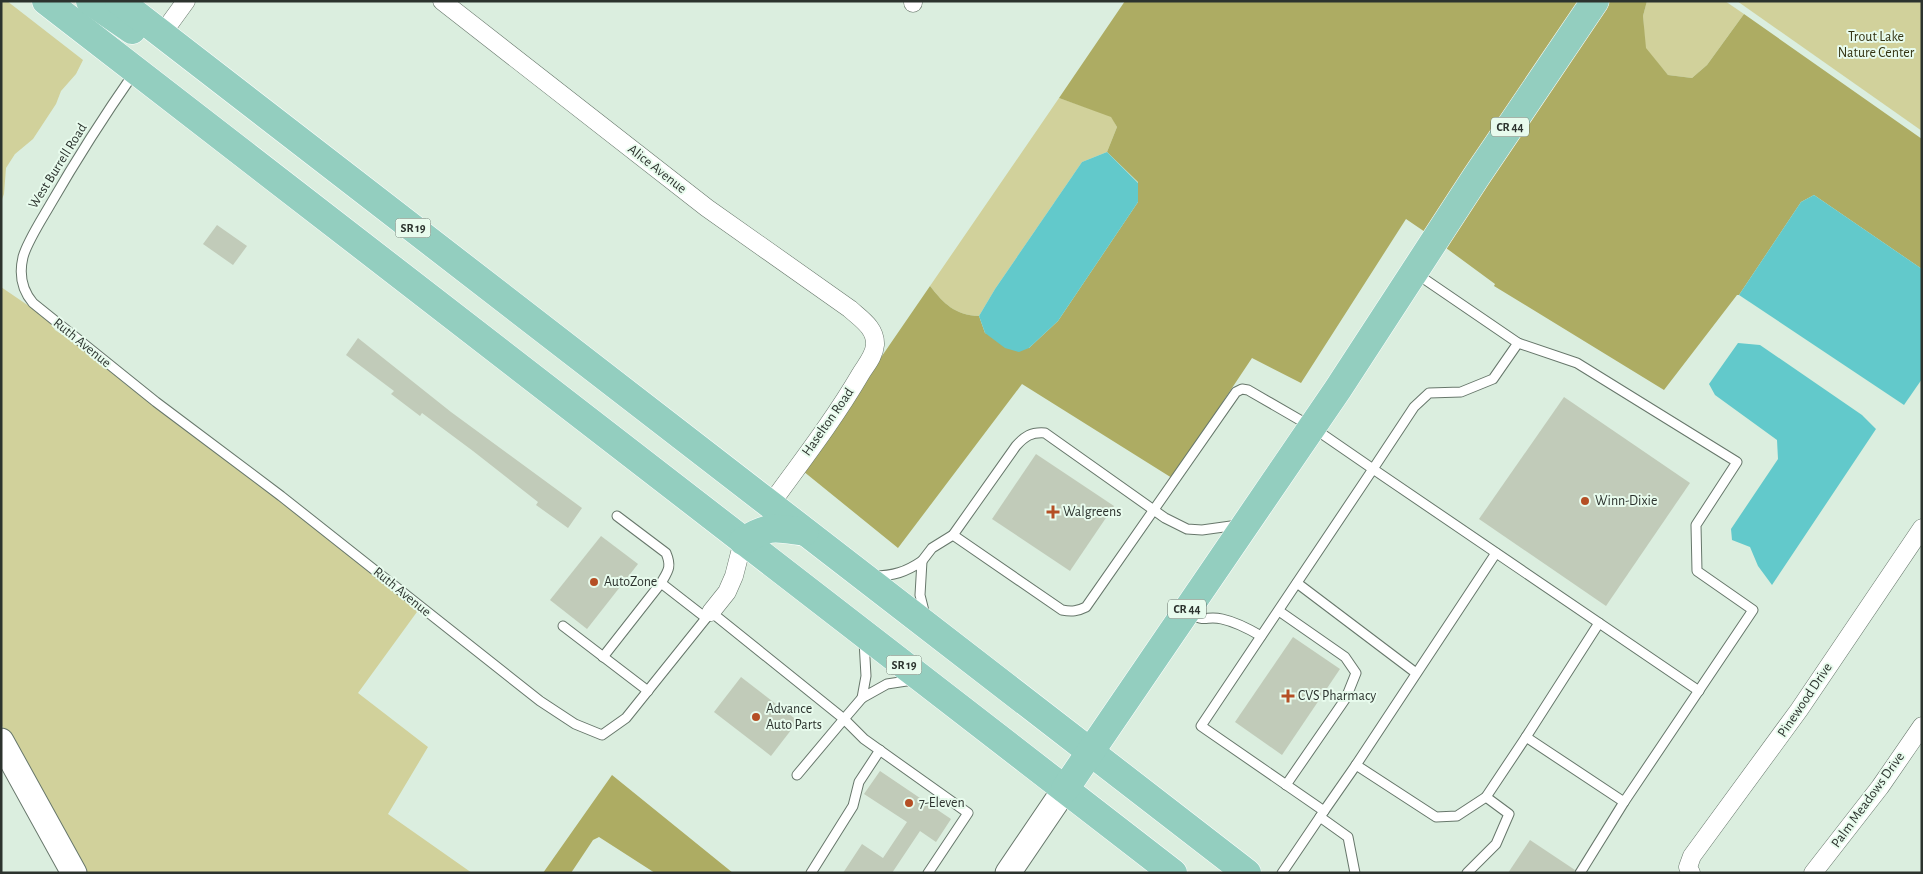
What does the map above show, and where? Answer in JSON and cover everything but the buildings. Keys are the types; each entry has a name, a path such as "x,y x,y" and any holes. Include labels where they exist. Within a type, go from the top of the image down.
{"main road":[{"name":"SR 19","path":"46,1 1172,873"},
{"path":"90,1 218,91 250,102"},
{"name":"SR 19","path":"119,1 1247,873"},
{"name":"CR 44","path":"1065,789 1312,427 1476,177 1595,1"},
{"path":"744,541 759,531 773,527 807,533"}],"street":[{"path":"162,34 186,1"},
{"name":"Alice Avenue","path":"442,1 707,208 850,309 868,324 874,335"},
{"name":"Haselton Road","path":"770,505 848,398 872,356 875,346 874,335"},
{"name":"Pinewood Drive","path":"1690,872 1688,867 1692,856 1799,710 1922,528"},
{"name":"Ruth Avenue","path":"709,615 727,592 734,576 744,541"},
{"name":"Palm Meadows Drive","path":"1813,873 1868,802 1922,726"},
{"path":"1,741 72,872"},
{"name":"CR 44","path":"1008,873 1065,789"}],"lane":[{"name":"West Burrell Road","path":"22,283 23,256 40,222 105,116 136,70"},
{"path":"1414,272 1518,343 1577,363 1737,462 1696,525 1697,571 1753,610 1624,802 1580,873"},
{"name":"Ruth Avenue","path":"22,283 25,294 33,303 102,359 281,496 496,667 574,724 602,735 626,718 709,615"},
{"path":"1355,873 1348,837 1286,785 1201,726 1414,407 1429,393 1461,392 1493,379 1518,343"},
{"path":"953,536 1062,610 1070,612 1079,611 1086,606 1236,392 1242,389 1248,390 1312,427 1699,691"},
{"path":"863,576 894,575 911,568 922,561 932,548 953,536 1016,446 1026,436 1035,432 1045,433 1154,510 1187,529 1202,530 1245,524"},
{"path":"603,656 660,583 668,570 670,561 666,553 617,516"},
{"path":"1282,873 1496,553"},
{"path":"922,561 920,595 929,627"},
{"path":"660,583 709,615 844,719 864,739 968,813 928,873"},
{"path":"1297,583 1416,673"},
{"path":"1186,611 1199,619 1220,618 1243,625 1262,636"},
{"path":"1279,611 1345,657 1356,673 1346,698 1286,785"},
{"path":"1356,765 1436,817 1458,816 1486,797 1599,623"},
{"path":"563,626 648,691"},
{"path":"862,698 867,662 864,634"},
{"path":"797,775 862,698 888,684 922,679"},
{"path":"1526,737 1624,802"},
{"path":"811,873 853,806 858,782 880,750"},
{"path":"1467,873 1496,844 1510,814 1486,797"}],"green space":[{"path":"1,1 7,1 83,60 76,74 61,91 56,104 33,139 15,154 6,168 4,194 1,202"},
{"path":"1647,1 1725,1 1744,14 1707,65 1692,78 1668,75 1645,48 1643,16"},
{"name":"Trout Lake Nature Center","path":"1737,1 1922,1 1922,131"},
{"path":"1059,98 1111,116 1117,127 1107,152 1082,162 995,289 979,316 957,311 945,303 930,286"},
{"path":"1,287 48,319 55,330 93,355 125,384 422,605 358,693 428,747 388,814 472,873 83,873 1,724"}],"shaded area":[{"path":"1125,1 1584,1 1428,234 1406,219 1301,383 1252,358 1172,478 1022,384 898,548 803,471 930,286 945,303 957,311 979,316 985,333 1029,348 1058,321 1138,202 1138,182 1107,152 1117,127 1111,117 1059,98"},
{"path":"1606,1 1647,1 1643,16 1646,48 1668,75 1692,78 1707,65 1744,14 1922,139 1922,269 1814,195 1801,202 1739,295 1737,295 1664,390 1494,286 1495,284 1442,245"},
{"path":"612,775 733,873 655,873 599,837 593,840 571,873 543,873"}],"water":[{"path":"1107,152 1138,183 1138,202 1058,321 1029,348 1019,352 1005,348 985,333 979,316 995,289 1082,162"},
{"path":"1814,195 1922,269 1922,379 1904,405 1739,295 1801,202"},
{"path":"1738,343 1760,345 1862,415 1876,429 1772,585 1758,566 1750,547 1732,540 1731,529 1778,459 1777,440 1715,395 1709,384"}],"place":[{"name":"Winn-Dixie","path":"1585,501"},
{"name":"Walgreens","path":"1053,512"},
{"name":"AutoZone","path":"594,582"},
{"name":"CVS Pharmacy","path":"1288,696"},
{"name":"Advance Auto Parts","path":"756,717"},
{"name":"7-Eleven","path":"909,803"}]}
